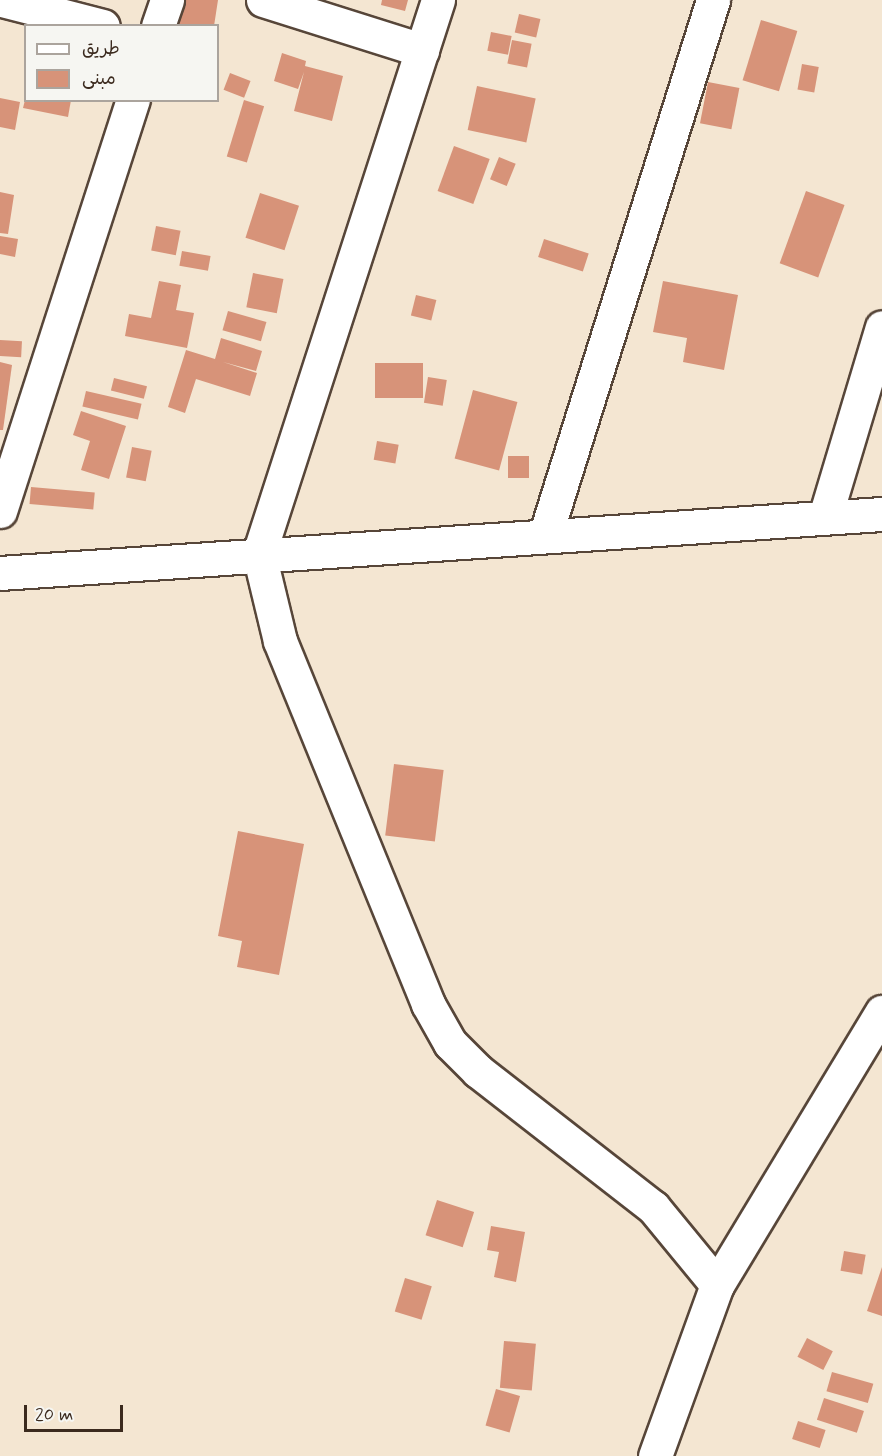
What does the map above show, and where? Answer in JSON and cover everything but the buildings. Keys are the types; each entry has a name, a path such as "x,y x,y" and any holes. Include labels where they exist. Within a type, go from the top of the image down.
{"street":[{"path":"2,0 95,24"},
{"path":"159,24 167,0"},
{"path":"263,0 422,50"},
{"path":"438,0 260,554 280,641 428,1004 450,1043 478,1071 653,1207 717,1285"},
{"path":"546,533 713,0"},
{"path":"0,511 133,102"},
{"path":"825,517 882,327"},
{"path":"0,573 546,533 882,514"},
{"path":"655,1456 717,1285 882,1012"}]}
